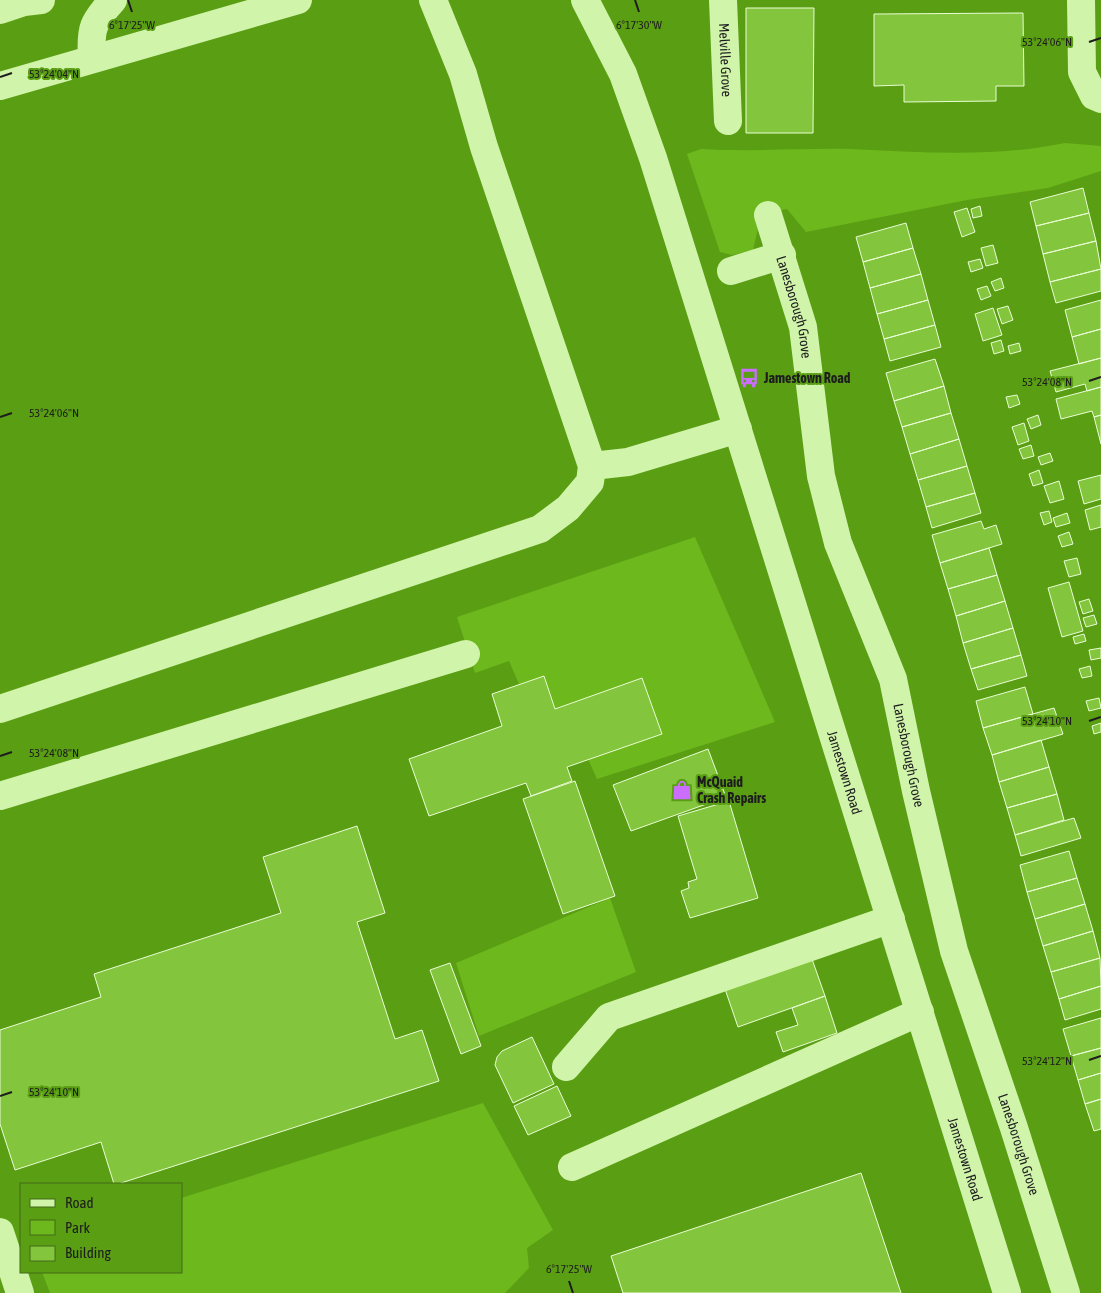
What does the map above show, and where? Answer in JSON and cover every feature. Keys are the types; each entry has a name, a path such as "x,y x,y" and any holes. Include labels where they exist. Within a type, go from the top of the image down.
{"street":[{"path":"0,10 24,2 41,0"},
{"path":"92,58 90,34 102,13 113,0"},
{"path":"0,86 298,0"},
{"path":"0,709 540,528 568,508 590,482 592,466 484,147 463,74 433,0"},
{"name":"Jamestown Road","path":"585,0 623,74 656,168 1007,1293"},
{"name":"Melville Grove","path":"723,0 728,120"},
{"path":"1081,0 1082,72 1094,96 1101,99"},
{"name":"Lanesborough Grove","path":"768,215 803,327 821,476 838,543 893,679 916,791 954,951 1014,1128 1066,1293"},
{"path":"731,271 782,255"},
{"path":"592,466 628,462 738,429"},
{"path":"0,796 466,654"},
{"path":"566,1067 609,1017 891,919"},
{"path":"572,1167 920,1012"},
{"path":"0,1232 20,1293"}],"green space":[{"path":"1065,143 1101,146 1101,171 1048,188 967,200 806,232 787,209 754,216 759,224 753,250 732,255 720,252 687,154 701,149 849,149 957,153 1011,151"},
{"path":"695,537 775,722 597,779 588,759 555,709 544,676 519,684 509,661 475,673 457,617"},
{"path":"610,898 636,972 479,1036 456,963"},
{"path":"483,1103 553,1230 527,1248 529,1268 505,1293 50,1293 42,1273 182,1273 182,1198"}],"building":[{"path":"746,8 814,8 813,133 746,133"},
{"path":"1023,13 1024,86 996,86 996,101 904,102 904,85 874,86 874,14"},
{"path":"1083,188 1089,213 1036,226 1030,202"},
{"path":"980,206 982,216 973,218 971,209"},
{"path":"967,208 975,232 962,237 954,212"},
{"path":"1089,213 1096,241 1043,254 1036,226"},
{"path":"906,223 913,248 863,262 856,237"},
{"path":"1096,241 1101,269 1050,282 1043,254"},
{"path":"993,245 998,263 986,266 981,248"},
{"path":"913,248 921,274 870,288 863,262"},
{"path":"980,259 983,268 971,272 968,262"},
{"path":"1101,269 1101,291 1056,303 1050,282"},
{"path":"921,274 928,300 877,314 870,288"},
{"path":"1001,278 1004,288 995,291 991,282"},
{"path":"987,286 991,296 981,300 977,289"},
{"path":"928,300 935,325 884,339 877,314"},
{"path":"1101,300 1101,329 1072,337 1065,310"},
{"path":"1008,306 1013,320 1002,324 997,309"},
{"path":"993,308 1002,335 983,341 975,314"},
{"path":"935,325 941,347 890,361 884,339"},
{"path":"1101,329 1101,358 1079,364 1072,337"},
{"path":"1001,340 1004,351 994,354 991,343"},
{"path":"1019,343 1021,351 1010,354 1008,346"},
{"path":"1101,358 1101,387 1087,391 1085,384 1056,392 1050,371"},
{"path":"935,359 944,386 894,401 886,373"},
{"path":"944,386 951,413 902,427 894,401"},
{"path":"1101,387 1101,415 1094,417 1092,411 1061,419 1056,399"},
{"path":"1017,395 1020,404 1009,408 1006,397"},
{"path":"951,413 959,439 910,454 902,427"},
{"path":"1038,415 1041,425 1031,429 1027,419"},
{"path":"1101,415 1101,444 1094,417"},
{"path":"1024,423 1029,441 1018,445 1012,427"},
{"path":"959,439 967,466 918,480 910,454"},
{"path":"1031,445 1034,456 1023,459 1019,449"},
{"path":"1050,453 1053,461 1041,465 1038,457"},
{"path":"967,466 975,493 926,507 918,480"},
{"path":"1039,470 1043,483 1033,486 1029,474"},
{"path":"1101,475 1101,499 1084,504 1078,481"},
{"path":"1059,481 1064,499 1050,503 1044,486"},
{"path":"975,493 981,513 932,528 926,507"},
{"path":"1101,505 1101,527 1090,530 1085,510"},
{"path":"1049,511 1052,522 1044,525 1040,513"},
{"path":"1067,513 1070,523 1056,527 1053,518"},
{"path":"981,521 984,529 996,525 1002,544 940,563 932,535"},
{"path":"1069,532 1073,544 1062,547 1058,536"},
{"path":"989,548 997,575 948,589 940,563"},
{"path":"1077,558 1081,574 1069,577 1064,561"},
{"path":"997,575 1005,601 956,616 948,589"},
{"path":"1069,582 1083,631 1062,637 1048,588"},
{"path":"1089,599 1093,611 1083,614 1079,602"},
{"path":"1005,601 1013,628 963,643 956,616"},
{"path":"1094,615 1097,624 1086,627 1083,618"},
{"path":"1013,628 1021,655 971,669 963,643"},
{"path":"1084,634 1086,641 1075,644 1073,637"},
{"path":"1101,648 1101,658 1091,660 1089,650"},
{"path":"1021,655 1027,676 978,690 971,669"},
{"path":"1090,666 1092,676 1082,678 1079,669"},
{"path":"544,676 555,709 642,678 662,734 567,767 572,781 531,796 526,783 429,816 409,759 502,726 492,694"},
{"path":"1025,687 1033,714 983,728 976,701"},
{"path":"1099,698 1101,708 1089,711 1086,701"},
{"path":"1054,708 1063,734 992,755 983,728"},
{"path":"1101,723 1101,732 1094,734 1092,726"},
{"path":"1041,740 1049,767 999,782 992,755"},
{"path":"708,749 726,797 631,831 613,785"},
{"path":"1049,767 1057,794 1007,808 999,782"},
{"path":"575,781 615,896 563,914 523,799"},
{"path":"1057,794 1064,820 1015,835 1007,808"},
{"path":"729,801 758,898 690,918 681,891 689,888 688,882 697,879 678,816"},
{"path":"1074,818 1081,838 1021,856 1015,835"},
{"path":"357,826 385,913 357,922 395,1039 422,1030 439,1081 121,1183 114,1183 101,1142 15,1170 0,1124 0,1030 101,997 94,974 281,913 263,857"},
{"path":"1069,851 1077,878 1027,892 1020,865"},
{"path":"1077,878 1085,904 1035,919 1027,892"},
{"path":"1085,904 1093,931 1043,946 1035,919"},
{"path":"1093,931 1100,958 1051,972 1043,946"},
{"path":"1100,958 1101,986 1059,999 1051,972"},
{"path":"812,959 825,996 738,1027 725,989"},
{"path":"450,963 481,1046 461,1054 430,970"},
{"path":"1101,986 1101,1009 1065,1020 1059,999"},
{"path":"825,996 837,1033 783,1052 776,1032 798,1025 792,1008"},
{"path":"1101,1018 1101,1048 1071,1056 1063,1029"},
{"path":"532,1037 554,1084 513,1103 495,1065 497,1057 502,1051"},
{"path":"1101,1048 1101,1073 1078,1080 1071,1056"},
{"path":"1101,1073 1101,1099 1085,1104 1078,1080"},
{"path":"557,1086 571,1116 528,1135 514,1106"},
{"path":"1101,1099 1101,1129 1094,1131 1085,1104"},
{"path":"861,1173 901,1293 623,1293 611,1256"}],"place":[{"name":"Jamestown Road","path":"749,378"},
{"name":"McQuaid Crash Repairs","path":"682,790"}]}
